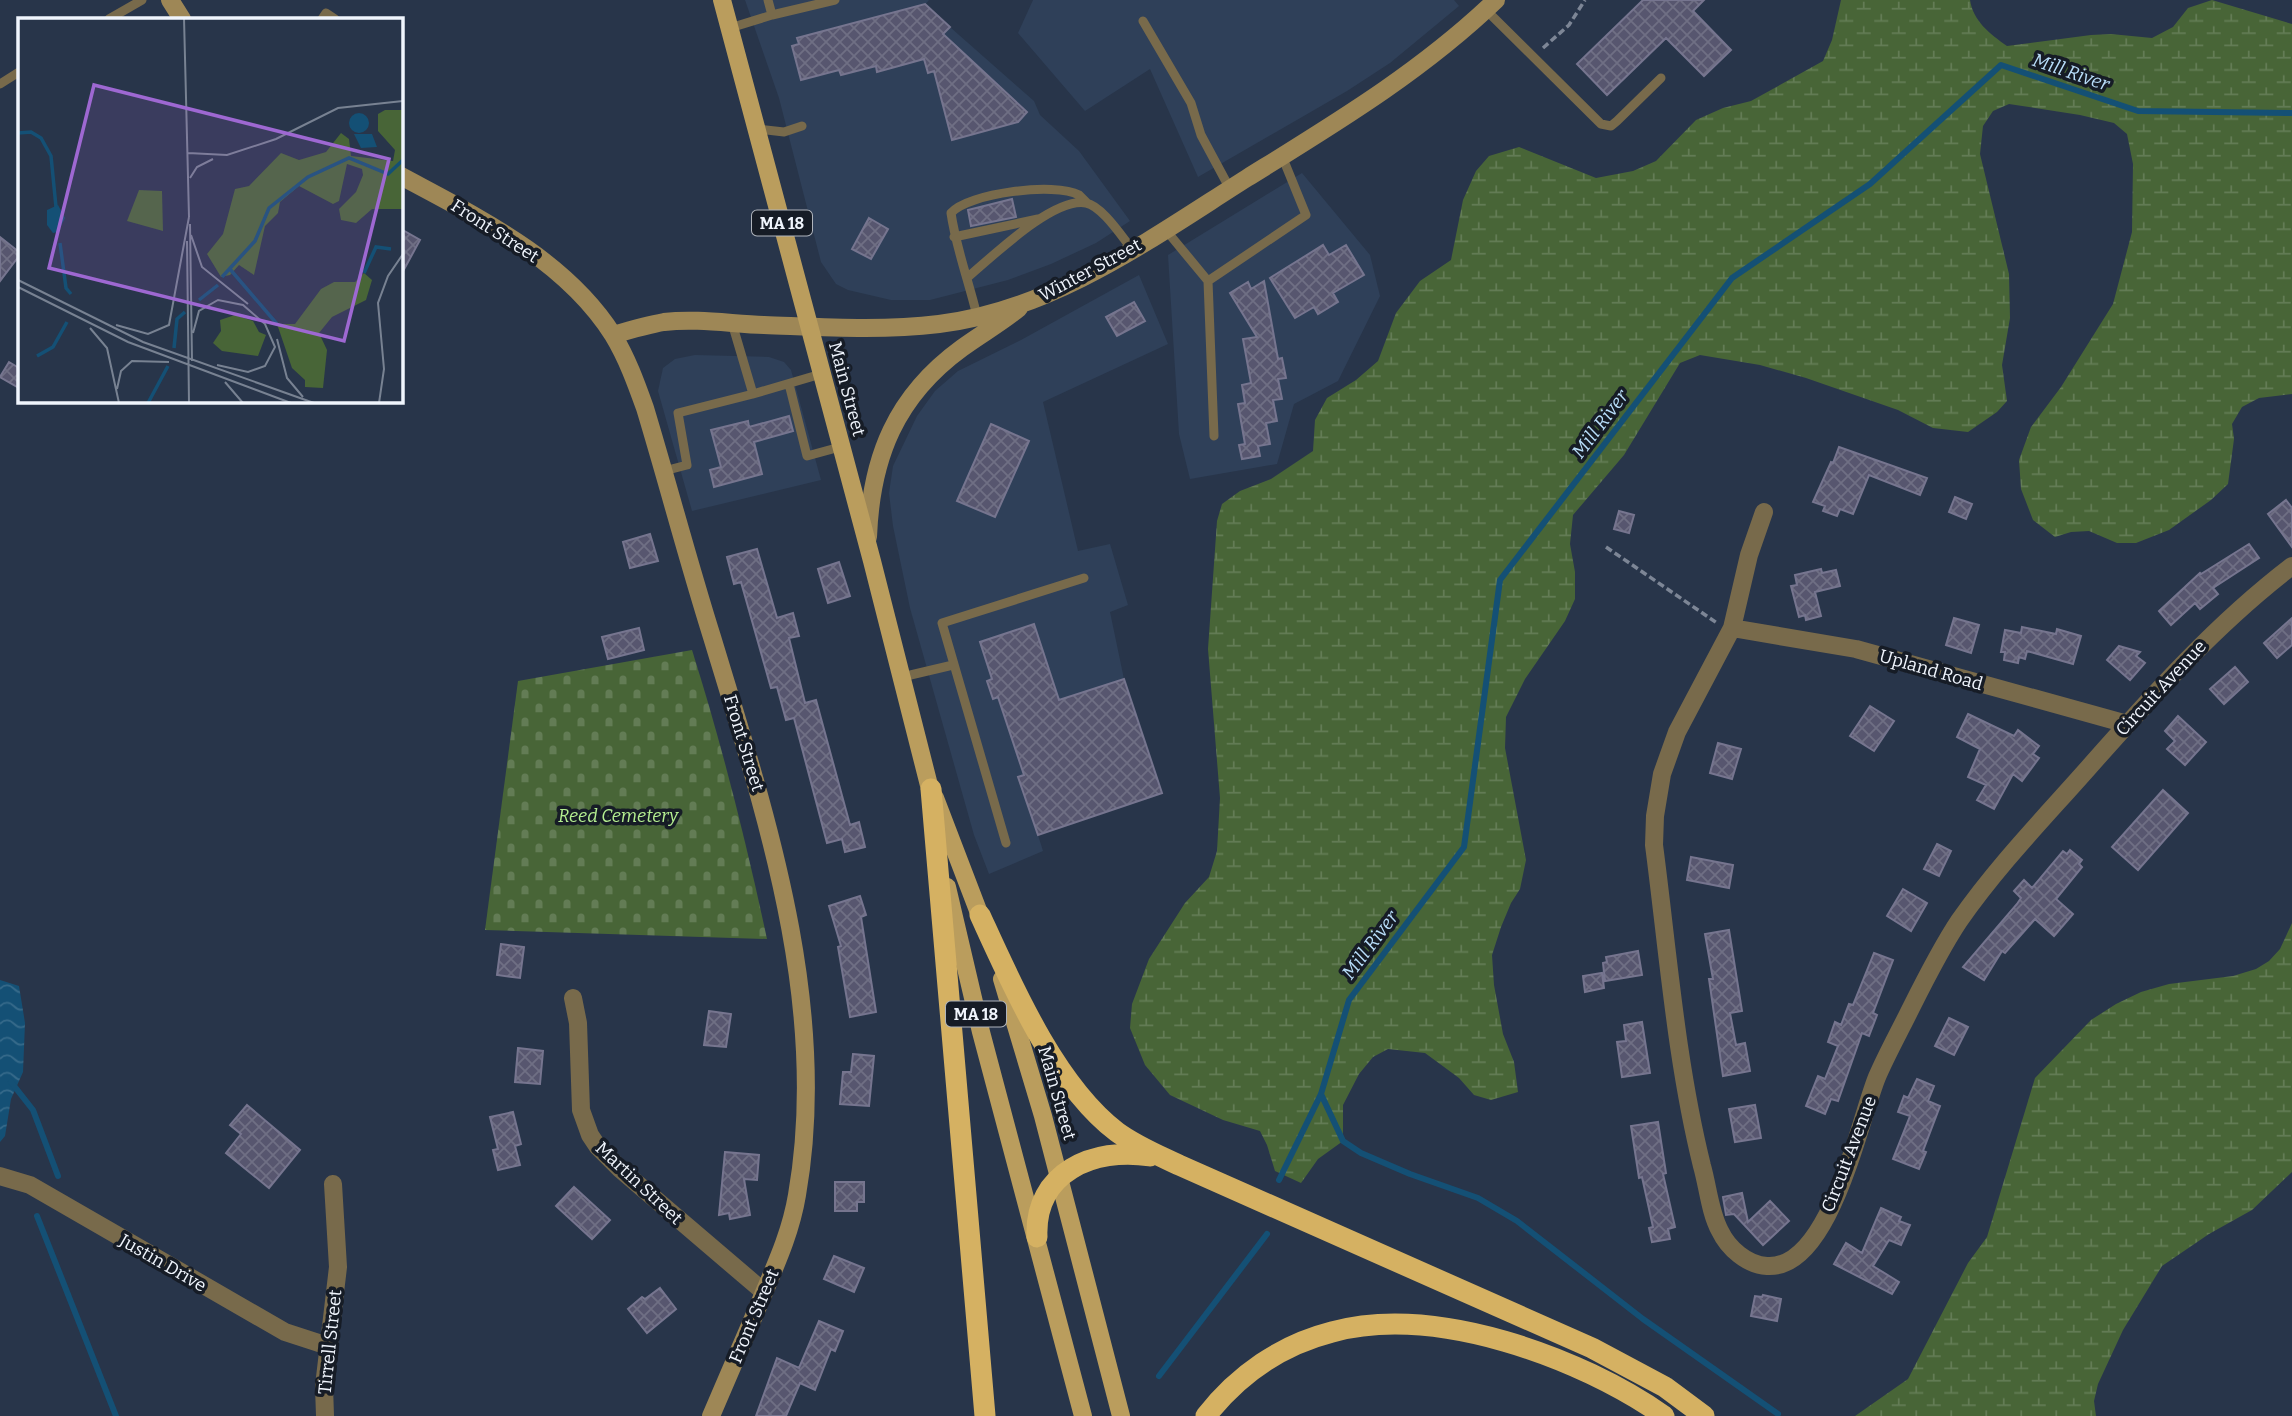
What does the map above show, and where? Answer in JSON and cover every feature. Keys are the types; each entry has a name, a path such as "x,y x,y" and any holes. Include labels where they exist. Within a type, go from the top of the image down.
{"highway":[{"path":"931,789 985,1416"},
{"path":"980,915 1031,1018 1055,1059 1082,1098 1118,1133 1179,1165 1592,1348 1665,1387 1704,1416"},
{"path":"1037,1237 1040,1204 1051,1185 1059,1177 1088,1161 1121,1154 1149,1156 1179,1165"},
{"path":"1206,1416 1245,1376 1284,1350 1333,1331 1367,1325 1465,1333 1533,1350 1576,1366 1616,1386 1664,1416"}],"main road":[{"name":"Main Street","path":"722,0 931,789 948,893 966,973 1083,1416"},
{"name":"Main Street","path":"931,789 980,915 1013,1014 1059,1177 1121,1416"}],"street":[{"path":"170,0 182,18"},
{"name":"Winter Street","path":"613,335 666,322 916,326 977,316 1025,304 1090,274 1390,87 1446,45 1491,5"},
{"name":"Front Street","path":"402,177 473,215 536,256 581,296 613,335 635,379 664,471 772,841 803,1012 806,1053 805,1104 798,1193 781,1255 711,1416"},
{"path":"867,546 869,502 876,465 904,407 924,381 960,349 1002,323 1025,304"},
{"name":"Circuit Avenue","path":"1765,512 1749,555 1732,628 1677,732 1662,774 1655,816 1654,845 1694,1132 1718,1228 1731,1249 1745,1258 1767,1266 1788,1261 1809,1246 1823,1222 1844,1177 1876,1079 1932,966 1958,922 1992,878 2127,724 2205,641 2256,593 2292,566"},
{"name":"Upland Road","path":"1732,628 1856,649 2127,724"},
{"name":"Martin Street","path":"573,999 578,1023 581,1110 584,1124 597,1147 764,1292"},
{"name":"Justin Drive","path":"0,1176 30,1185 285,1332 328,1346"},
{"name":"Tirrell Street","path":"325,1416 324,1386 338,1267 333,1184"}],"lane":[{"path":"111,18 142,0"},
{"path":"768,0 772,15"},
{"path":"730,27 835,0"},
{"path":"1491,5 1533,57 1601,124 1611,126 1661,78"},
{"path":"1143,21 1191,103 1201,135 1230,189"},
{"path":"0,84 18,73"},
{"path":"757,129 784,132 802,126"},
{"path":"1208,281 1306,215 1282,156"},
{"path":"977,316 968,277 954,237 951,213 957,206 1006,193 1055,190 1080,195 1087,203 1100,210 1132,249"},
{"path":"954,237 1040,218 1070,204 1087,203"},
{"path":"968,277 1040,218"},
{"path":"1165,229 1208,281 1214,436"},
{"path":"732,323 753,394"},
{"path":"664,471 687,465 678,413 821,374"},
{"path":"789,384 807,456 841,447"},
{"path":"1006,843 942,623 1084,578"},
{"path":"902,677 953,665"}],"path":[{"path":"1533,57 1569,25 1586,0"},
{"path":"1606,547 1711,621 1732,628"}],"shaded area":[{"path":"745,0 929,0 925,5 1034,101 1040,115 1079,151 1130,221 1096,243 1051,264 1008,280 930,300 891,300 848,290 836,284 821,262 779,98"},
{"path":"1033,0 1454,0 1459,6 1390,63 1347,91 1198,177 1150,69 1085,111 1018,33"},
{"path":"1302,173 1370,255 1380,296 1338,381 1294,404 1277,464 1190,479 1179,434 1168,255"},
{"path":"1139,275 1168,344 1043,402 1078,551 1110,544 1128,605 1110,612 1124,679 1162,793 1038,835 1043,851 989,874 974,835 910,608 889,493 893,466 917,416 935,391 958,371 1021,340"},
{"path":"695,355 769,357 784,362 791,370 821,480 692,511 658,391 663,368 675,359"}],"green space":[{"path":"1841,0 1970,0 1979,21 2007,46 2091,35 2152,38 2173,27 2188,8 2212,0 2292,24 2292,394 2259,398 2242,407 2232,424 2234,439 2228,484 2211,500 2169,530 2136,543 2117,543 2089,531 2071,532 2055,537 2033,520 2021,489 2019,460 2031,427 2061,387 2113,304 2132,232 2133,164 2127,134 2114,123 2009,104 1993,111 1983,126 1980,154 2009,274 2010,318 2002,365 2007,401 1997,412 1968,432 1933,428 1898,410 1760,365 1700,355 1680,363 1624,455 1573,515 1570,544 1575,572 1575,599 1565,621 1525,679 1506,717 1505,748 1526,860 1520,889 1511,903 1492,955 1494,985 1503,1034 1514,1062 1518,1092 1491,1100 1474,1095 1459,1078 1425,1053 1388,1049 1373,1057 1359,1074 1343,1105 1343,1141 1318,1159 1301,1183 1275,1171 1260,1131 1223,1120 1170,1095 1145,1065 1130,1028 1132,1004 1149,959 1185,903 1209,877 1217,851 1220,798 1208,649 1217,521 1222,504 1240,491 1271,479 1313,451 1315,420 1327,398 1356,380 1378,361 1396,313 1420,281 1451,260 1463,200 1476,171 1489,156 1519,147 1596,178 1633,171 1656,161 1696,120 1723,108 1751,101 1823,61 1832,40"},
{"name":"Reed Cemetery","path":"692,650 733,793 767,939 485,930 518,681"},
{"path":"2292,923 2292,1172 2252,1210 2209,1234 2162,1266 2123,1330 2098,1384 2094,1401 2096,1416 1855,1416 1908,1379 1968,1263 1987,1237 2035,1078 2091,1020 2116,1004 2141,992 2169,984 2233,976 2256,969 2269,961 2280,949"}],"water":[{"path":"0,980 19,986 25,1023 23,1072 11,1099 5,1136 0,1142"}],"building":[{"path":"1643,0 1704,0 1693,11 1731,50 1704,76 1666,38 1607,95 1577,64"},
{"path":"925,4 950,27 943,34 1027,112 1018,122 952,140 934,71 928,73 924,59 877,72 876,66 841,75 839,70 801,80 792,46 799,44 797,38"},
{"path":"1012,199 1016,217 971,226 968,210"},
{"path":"869,218 888,229 871,259 852,249"},
{"path":"402,230 420,240 402,273"},
{"path":"0,237 18,251 18,257 0,281"},
{"path":"1323,245 1329,255 1346,245 1364,275 1333,293 1338,302 1318,314 1314,307 1295,318 1270,278"},
{"path":"1264,281 1278,359 1282,358 1286,378 1278,379 1282,399 1273,400 1277,421 1266,423 1270,444 1258,446 1260,456 1242,459 1239,445 1245,444 1238,404 1245,403 1242,385 1251,383 1243,339 1257,337 1230,293 1248,282 1251,289"},
{"path":"1134,302 1145,321 1117,336 1106,317"},
{"path":"9,362 18,367 18,387 0,377"},
{"path":"789,416 793,431 754,442 762,474 714,487 710,470 721,467 711,430 748,421 749,427"},
{"path":"991,424 1029,441 995,517 957,501"},
{"path":"1839,447 1927,478 1920,495 1869,475 1853,514 1840,509 1837,516 1823,511 1825,506 1813,502"},
{"path":"1955,497 1972,504 1966,519 1949,512"},
{"path":"2286,500 2292,508 2292,547 2268,514"},
{"path":"1619,511 1634,515 1629,533 1614,529"},
{"path":"650,534 658,561 630,568 623,542"},
{"path":"2249,544 2259,558 2213,588 2218,594 2200,609 2195,603 2171,625 2159,611 2200,573"},
{"path":"757,549 777,618 793,613 799,636 789,638 805,703 816,700 850,825 859,822 865,847 845,852 842,839 827,843 794,718 786,720 777,687 771,688 741,582 734,584 727,557"},
{"path":"839,562 850,596 828,603 818,569"},
{"path":"1821,569 1822,573 1836,570 1840,586 1815,592 1821,616 1806,620 1805,615 1799,617 1791,586 1797,585 1795,575"},
{"path":"1954,618 1979,625 1971,653 1946,645"},
{"path":"2292,618 2292,645 2277,658 2264,643"},
{"path":"1034,624 1059,700 1124,679 1162,793 1038,835 1018,777 1024,775 998,697 993,699 987,681 992,679 980,642"},
{"path":"2022,627 2056,634 2057,629 2081,636 2073,664 2027,651 2025,659 2019,657 2018,663 2004,660 2005,652 2001,652 2005,630 2021,633"},
{"path":"639,628 644,650 608,659 602,637"},
{"path":"2119,646 2140,652 2136,656 2145,663 2130,680 2107,660"},
{"path":"2235,667 2248,682 2224,704 2210,689"},
{"path":"1870,706 1894,721 1874,751 1850,736"},
{"path":"1968,714 2014,736 2018,730 2039,746 2033,754 2039,758 2022,781 2013,774 1994,809 1977,800 1986,785 1968,777 1980,749 1957,737"},
{"path":"2178,716 2206,742 2185,765 2167,749 2175,741 2165,731"},
{"path":"1718,743 1741,749 1732,779 1710,773"},
{"path":"2163,790 2188,813 2138,870 2112,847"},
{"path":"1937,844 1951,851 1939,876 1924,869"},
{"path":"2070,850 2082,860 2079,864 2082,867 2056,899 2073,914 2054,936 2035,919 2005,953 2002,951 1984,980 1963,967 2017,904 2021,898 2014,891 2024,880 2032,888 2063,851 2067,854"},
{"path":"1691,857 1733,865 1729,888 1687,880"},
{"path":"1903,889 1927,903 1911,931 1887,916"},
{"path":"860,896 866,915 861,917 876,1012 850,1017 838,947 841,946 829,906"},
{"path":"1729,930 1742,1011 1730,1013 1736,1045 1745,1043 1750,1071 1723,1076 1709,979 1713,979 1705,934"},
{"path":"501,944 524,947 520,978 497,975"},
{"path":"1638,951 1642,975 1605,981 1603,963 1607,962 1606,957"},
{"path":"1874,953 1893,960 1873,1013 1877,1015 1869,1036 1862,1033 1838,1101 1831,1099 1825,1114 1806,1106 1818,1076 1825,1079 1838,1046 1828,1042 1835,1022 1841,1025 1849,1004 1853,1005"},
{"path":"1602,973 1604,988 1585,992 1583,976"},
{"path":"709,1011 731,1014 726,1047 704,1045"},
{"path":"1949,1018 1968,1027 1954,1055 1935,1046"},
{"path":"1642,1022 1650,1073 1622,1077 1617,1042 1626,1041 1624,1025"},
{"path":"518,1048 543,1051 540,1084 515,1082"},
{"path":"853,1054 874,1056 869,1106 840,1104 843,1072 851,1072"},
{"path":"1917,1079 1934,1086 1928,1101 1940,1106 1919,1169 1893,1159 1910,1116 1898,1112 1904,1096 1908,1098"},
{"path":"247,1105 300,1150 269,1188 226,1153 241,1134 230,1125"},
{"path":"1755,1105 1761,1138 1735,1142 1729,1109"},
{"path":"513,1112 521,1144 515,1146 520,1165 498,1170 493,1150 498,1149 490,1117"},
{"path":"1658,1122 1666,1173 1663,1174 1675,1227 1668,1229 1670,1239 1652,1242 1649,1228 1653,1227 1642,1177 1639,1178 1631,1126"},
{"path":"725,1152 759,1155 757,1180 744,1179 750,1215 730,1219 729,1213 719,1215"},
{"path":"835,1182 864,1182 864,1202 857,1202 857,1211 835,1211"},
{"path":"574,1187 610,1220 592,1239 556,1206"},
{"path":"1742,1193 1748,1222 1770,1201 1789,1221 1763,1245 1734,1214 1726,1215 1723,1197"},
{"path":"1881,1208 1901,1217 1899,1221 1910,1225 1901,1245 1889,1240 1873,1266 1899,1282 1892,1294 1834,1264 1846,1243 1862,1253"},
{"path":"834,1256 864,1268 854,1292 824,1279"},
{"path":"660,1288 676,1309 647,1333 628,1309 642,1297 645,1299"},
{"path":"1755,1296 1781,1299 1777,1321 1751,1316"},
{"path":"819,1321 843,1331 835,1351 831,1349 815,1390 800,1383 786,1416 756,1416 777,1358 799,1368"}],"waterway":[{"name":"Mill River","path":"1279,1180 1321,1094 1349,1000 1464,847 1500,580 1732,278 1870,184 2001,65 2138,111 2292,113"},
{"path":"11,1082 33,1110 58,1176"},
{"path":"1321,1094 1343,1141 1361,1153 1410,1174 1478,1198 1517,1221 1643,1319 1778,1414"},
{"path":"37,1216 116,1416"},
{"name":"Mill River","path":"1159,1376 1267,1234"}]}
